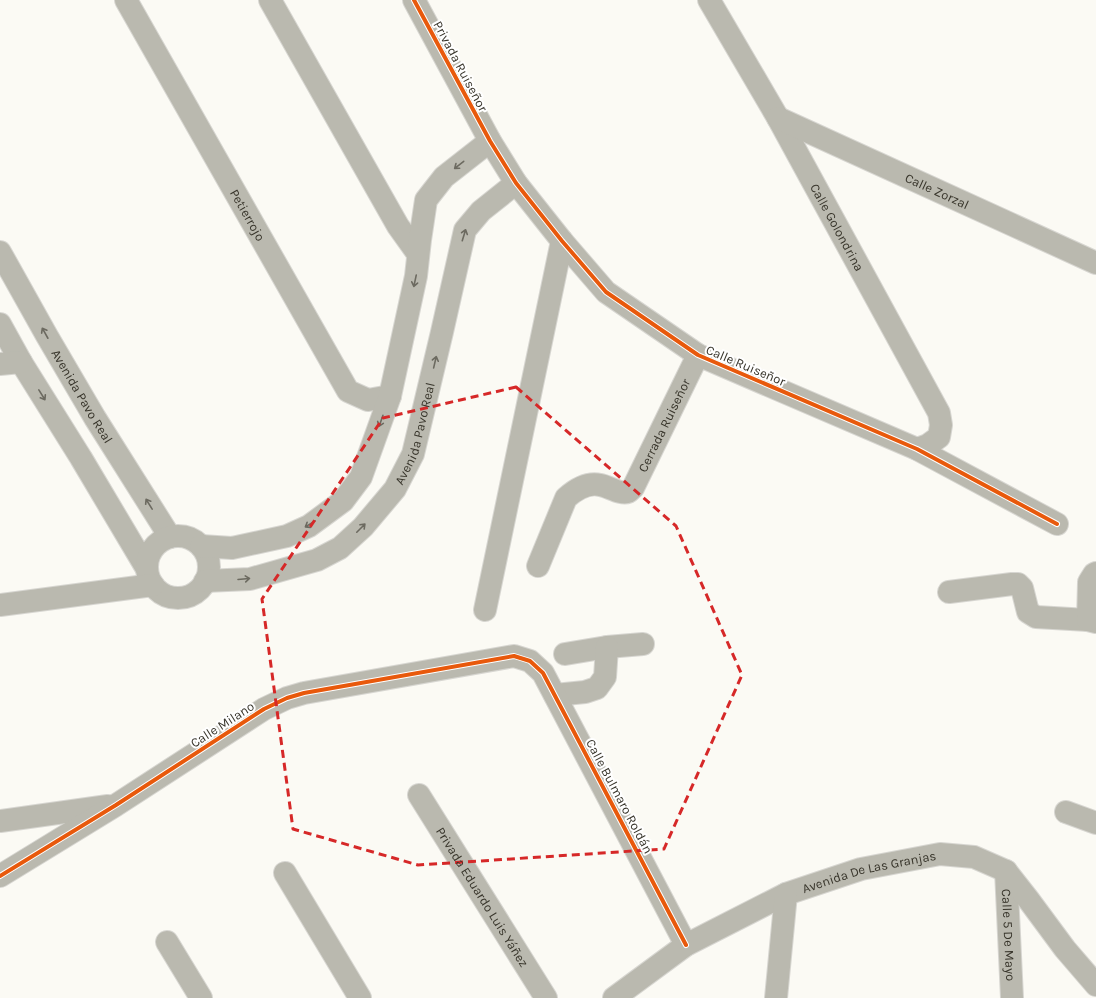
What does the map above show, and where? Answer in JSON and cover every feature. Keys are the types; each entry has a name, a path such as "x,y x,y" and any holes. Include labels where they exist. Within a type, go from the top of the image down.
{"street":[{"name":"Petierrojo","path":"126,0 348,391 368,400 390,396"},
{"path":"270,0 398,226 418,254"},
{"name":"Privada Ruiseñor","path":"414,0 490,141"},
{"name":"Calle Golondrina","path":"709,0 778,118 939,413 942,425 938,437 928,445 917,449"},
{"name":"Calle Zorzal","path":"778,118 1096,263"},
{"path":"201,546 232,548 287,536 309,526 343,501 361,477 390,396 416,276 426,200 444,177 490,141"},
{"name":"Calle Ruiseñor","path":"490,141 516,183 562,241 606,292 698,356 917,449 1057,524"},
{"name":"Avenida Pavo Real","path":"206,581 250,579 317,560 340,548 346,543 362,527 395,488 413,454 465,230 481,211 516,183"},
{"path":"485,610 562,241"},
{"name":"Avenida Pavo Real","path":"0,252 83,398 170,537"},
{"path":"0,324 21,362 81,458 150,577 162,593 174,598 187,597 198,591 206,581 209,569 207,557 201,546 192,539 181,536 170,537 160,542 153,549 148,558 150,577"},
{"name":"Cerrada Ruiseñor","path":"538,566 566,498 573,492 580,487 600,484 621,492 627,492 633,488 698,356"},
{"path":"0,364 21,362"},
{"path":"949,592 1018,584 1022,588 1028,612 1036,617 1092,621 1089,582 1096,573"},
{"path":"0,605 150,577"},
{"path":"565,654 607,647 643,644"},
{"path":"555,695 585,692 597,688 605,677 607,647"},
{"name":"Calle Milano","path":"0,876 116,805 264,709 287,698 304,693 514,656 530,661"},
{"name":"Calle Bulmaro Roldán","path":"530,661 543,674 555,695 686,945"},
{"name":"Privada Eduardo Luis Yáñez","path":"419,795 546,998"},
{"name":"Calle Milano","path":"0,821 116,805"},
{"path":"1066,812 1096,823"},
{"name":"Avenida De Las Granjas","path":"614,998 686,945 786,894 861,869 940,854 974,857 1006,871 1065,949 1096,985"},
{"name":"Calle 5 De Mayo","path":"1006,871 1012,998"},
{"path":"285,873 360,998"},
{"path":"776,998 786,894"},
{"path":"167,942 201,998"}],"highlighted area":[{"path":"516,387 676,526 742,675 664,849 418,865 293,829 262,599 383,418"}],"cycle path":[{"path":"414,0 490,141 516,183 562,241 606,292 698,355 917,449 1057,524"},
{"path":"0,876 116,805 264,709 287,698 304,693 514,656 530,661 543,673 686,945"}]}
